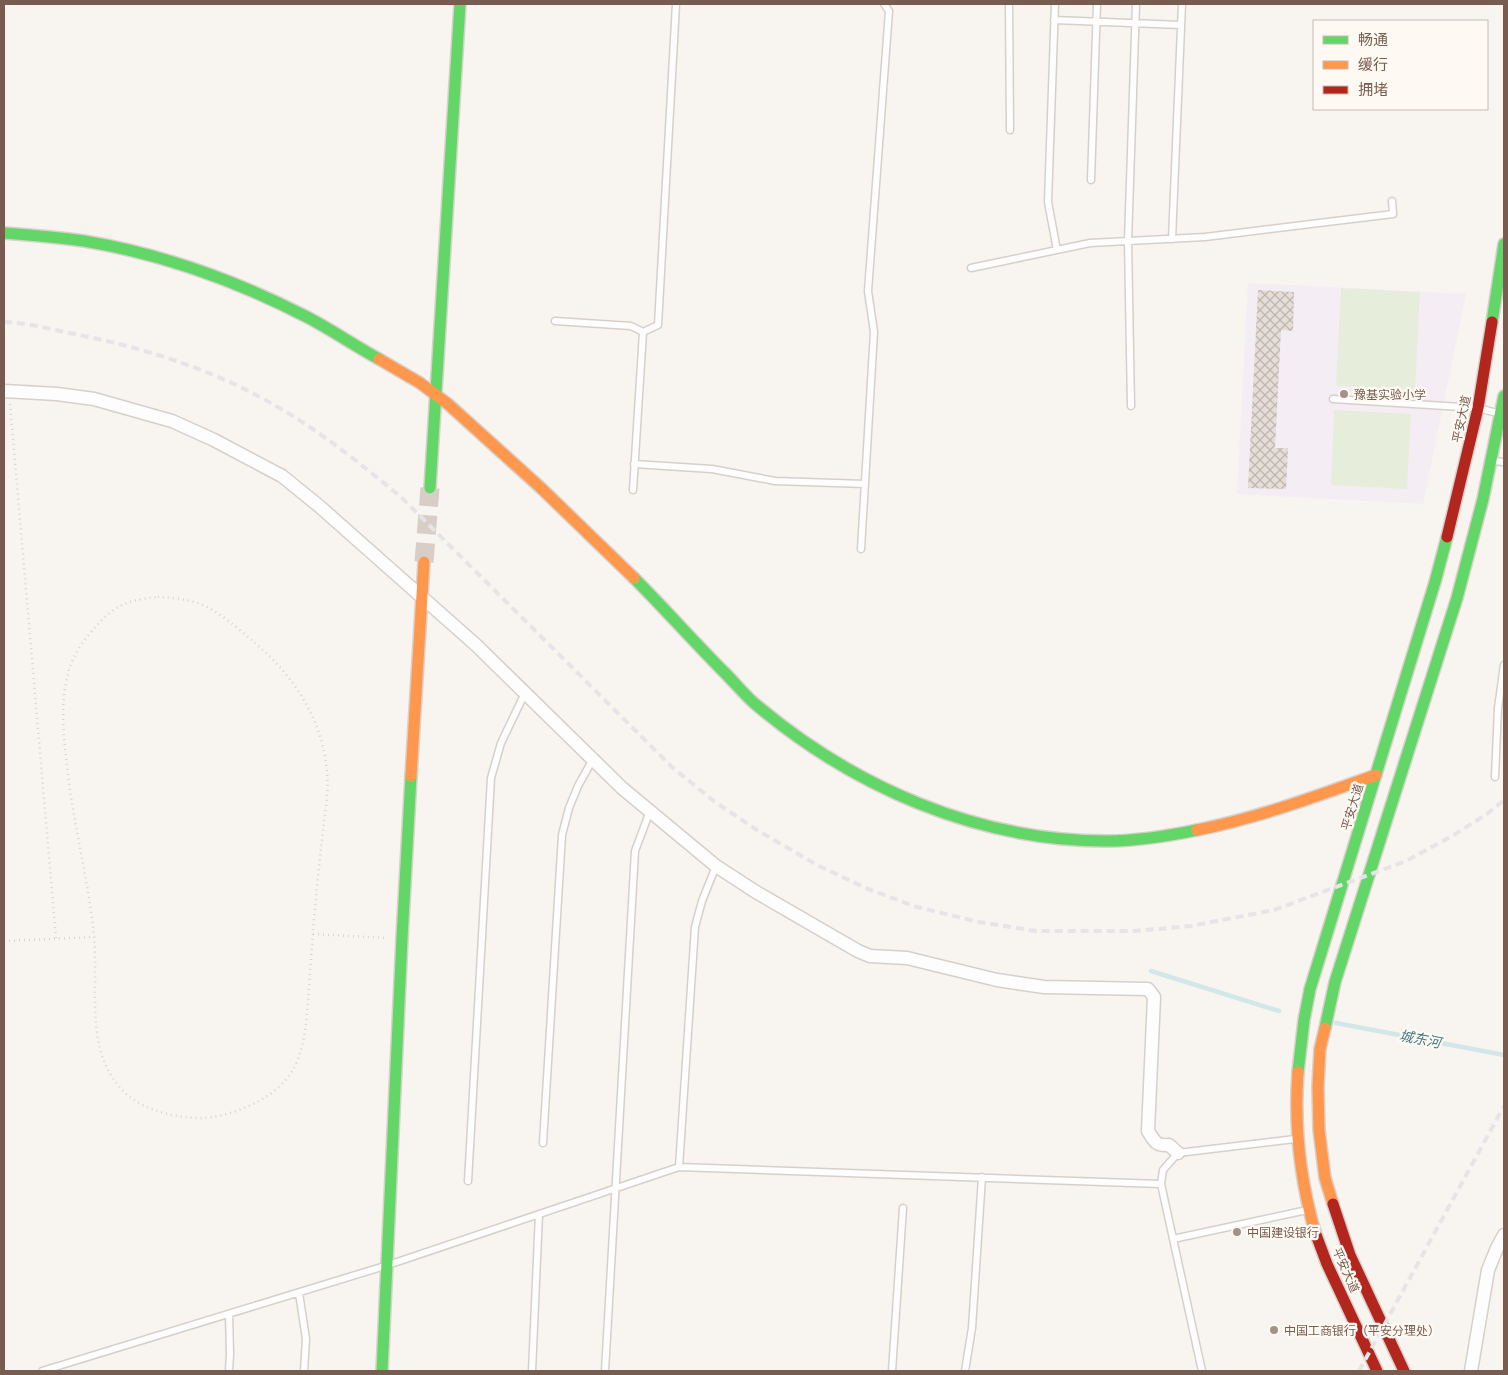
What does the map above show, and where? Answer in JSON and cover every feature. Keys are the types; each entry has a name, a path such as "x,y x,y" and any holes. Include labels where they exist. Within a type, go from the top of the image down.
{"street":[{"path":"430,488 460,4"},
{"path":"4,233 63,238 106,245 140,252 220,277 258,293 310,319 437,394 488,438 592,536 753,702 830,759 892,792 972,822 1003,830 1034,836 1105,841 1165,837 1209,828 1278,809 1376,775"},
{"name":"平安大道","path":"1377,1371 1317,1239 1308,1210 1300,1172 1296,1139 1300,1046 1310,989 1456,508 1478,408 1504,244"},
{"path":"6,390 94,399 172,422 214,440 282,476 319,506 476,645 622,788 716,866 756,892 858,951 870,956 907,958 997,980 1044,987 1148,989 1154,997 1148,1131 1155,1143 1161,1146 1169,1145 1178,1153"},
{"name":"平安大道","path":"1404,1371 1350,1255 1325,1178 1319,1130 1318,1086 1320,1049 1335,982 1457,598 1483,499 1504,396"},
{"path":"382,1371 402,938 424,562"},
{"path":"1471,1371 1488,1270 1504,1235"}],"lane":[{"path":"642,332 658,325 676,4"},
{"path":"862,549 874,332 868,292 889,11 884,4"},
{"path":"1010,4 1010,130"},
{"path":"1055,4 1048,202 1057,250"},
{"path":"1091,180 1097,4"},
{"path":"1132,406 1128,241 1136,4"},
{"path":"1172,239 1182,4"},
{"path":"1054,20 1181,24"},
{"path":"971,268 1090,243 1205,237 1393,214 1392,201"},
{"path":"555,321 631,326 642,332"},
{"path":"633,490 642,332"},
{"path":"1333,399 1478,408 1501,413"},
{"path":"1491,461 1504,462"},
{"path":"634,464 712,469 775,481 865,484"},
{"path":"1495,777 1498,708 1504,665"},
{"path":"468,1181 491,778 500,743 524,693"},
{"path":"543,1143 562,835 569,808 578,786 593,759"},
{"path":"605,1371 635,850 650,810"},
{"path":"679,1167 695,927 702,901 716,866"},
{"path":"1202,1371 1161,1184 1163,1170 1178,1153 1296,1139"},
{"path":"42,1371 388,1265 679,1167 1161,1184"},
{"path":"965,1371 972,1328 982,1177"},
{"path":"892,1371 903,1208"},
{"path":"1173,1239 1308,1210"},
{"path":"532,1371 539,1214"},
{"path":"299,1293 306,1338 304,1371"},
{"path":"228,1314 229,1371"}],"path":[{"path":"6,390 56,938"},
{"path":"158,597 174,598 201,604 244,634 266,653 298,689 312,714 321,736 326,757 328,776 304,1041 297,1061 288,1076 275,1091 256,1103 218,1116 201,1118 162,1112 143,1105 128,1096 117,1085 102,1055 98,1040 95,1020 94,936 67,773 63,732 67,677 81,644 106,614 122,605 139,599 158,597"},
{"path":"313,934 402,938"},
{"path":"4,941 94,936"}],"shaded area":[{"name":"豫基实验小学","path":"1248,283 1466,294 1423,504 1237,494"}],"green space":[{"path":"1341,288 1420,292 1415,390 1336,386"},
{"path":"1334,410 1411,414 1407,489 1331,485"}],"building":[{"path":"1258,290 1294,292 1293,331 1281,330 1275,448 1288,448 1286,489 1248,488"}],"waterway":[{"name":"城东河","path":"1151,971 1279,1011"},
{"name":"城东河","path":"1336,1023 1504,1055"}],"tunnel":[{"path":"424,562 430,488"}],"railway":[{"path":"4,322 32,325 102,340 171,359 216,376 258,396 296,418 350,456 401,497 672,767 715,802 757,830 817,865 868,889 917,907 979,922 1036,931 1135,931 1191,926 1274,910 1406,861 1452,836 1487,814 1504,800"},
{"path":"1359,1371 1504,1106"}],"traffic: fast":[{"path":"430,488 460,4"},
{"path":"4,233 84,241 142,253 198,270 281,304 379,359"},
{"path":"1492,322 1504,244"},
{"path":"1325,1028 1335,982 1457,598 1483,499 1504,396"},
{"path":"1298,1072 1304,1020 1310,989 1435,582 1447,537"},
{"path":"634,578 754,703 792,733 833,760 875,784 919,804 964,819 1011,831 1059,839 1130,840 1197,830"},
{"path":"382,1371 411,776"}],"traffic: slow":[{"path":"379,359 420,383 448,404 541,488 634,578"},
{"path":"411,776 424,562"},
{"path":"1197,830 1265,813 1376,775"},
{"path":"1325,1028 1320,1049 1318,1086 1319,1130 1325,1178 1333,1204"},
{"path":"1298,1072 1299,1152 1305,1192 1315,1232"}],"traffic: jam":[{"path":"1447,537 1478,408 1492,322"},
{"path":"1333,1204 1350,1255 1404,1371"},
{"path":"1315,1232 1327,1264 1377,1371"}],"place":[{"name":"豫基实验小学","path":"1344,394"},
{"name":"中国建设银行","path":"1237,1232"},
{"name":"中国工商银行（平安分理处）","path":"1274,1330"}]}
